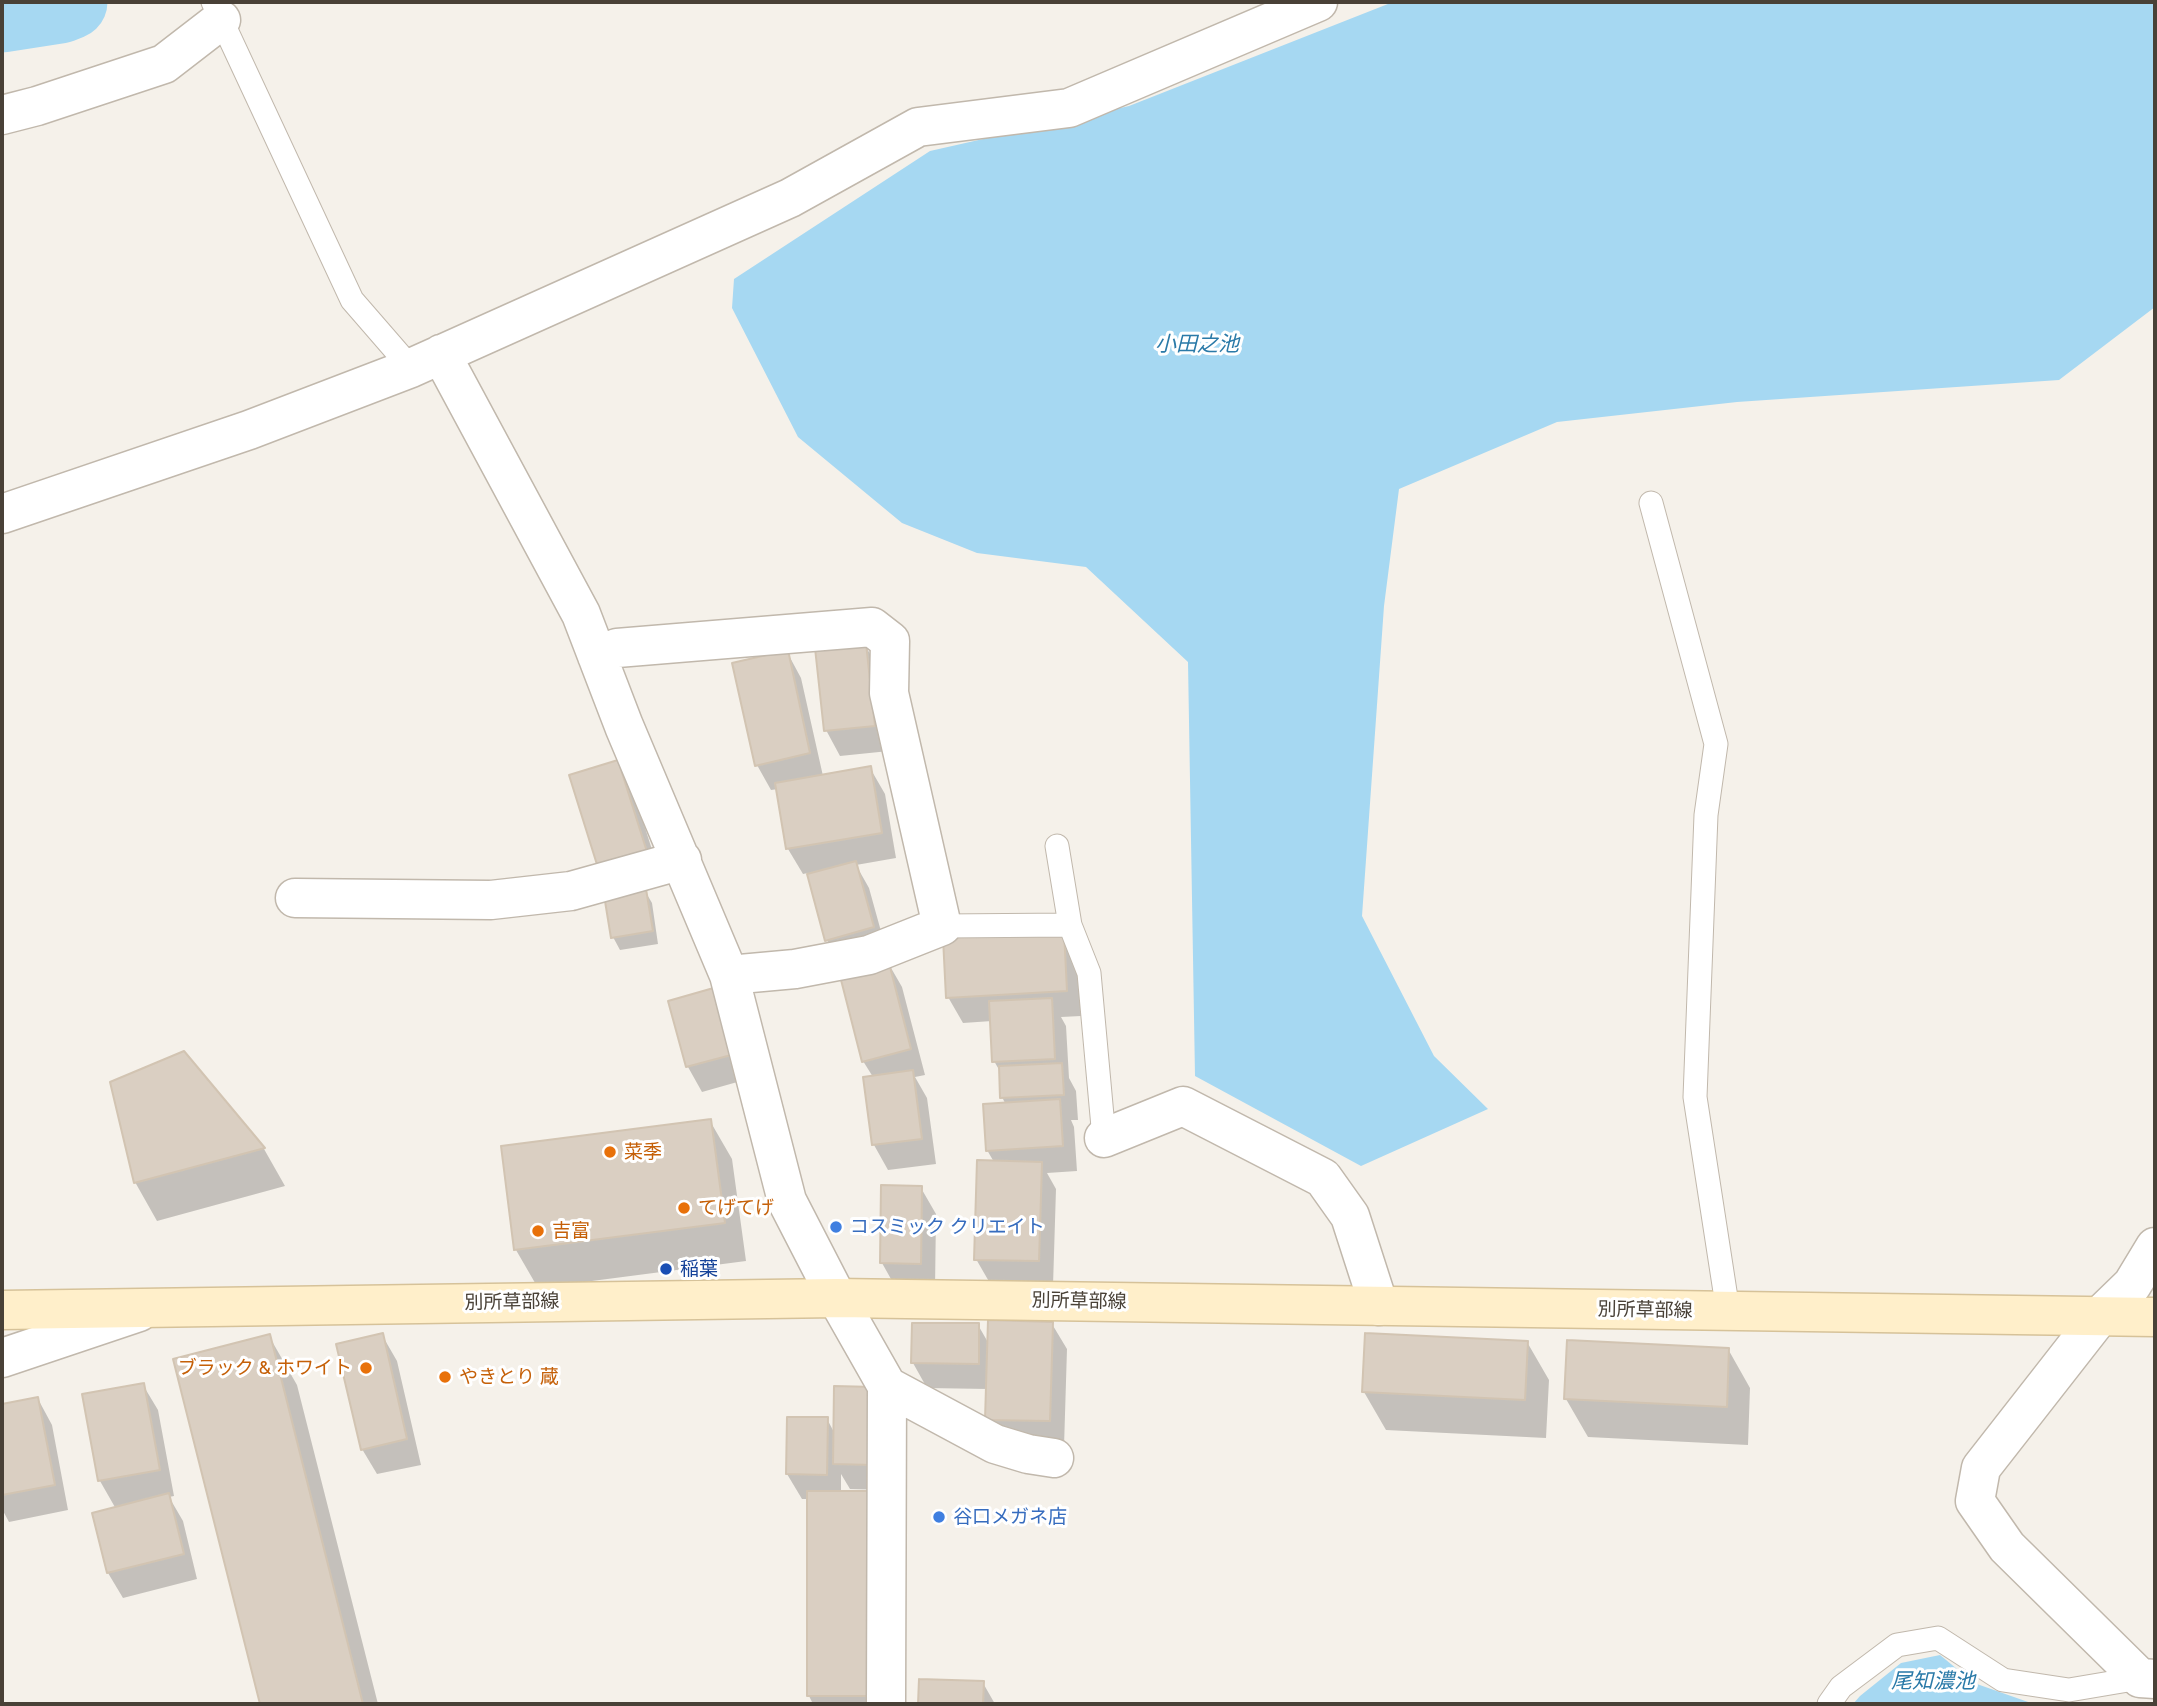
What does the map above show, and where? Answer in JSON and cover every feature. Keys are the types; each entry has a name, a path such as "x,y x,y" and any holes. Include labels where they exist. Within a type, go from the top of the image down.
{"main road":[{"name":"別所草部線","path":"2,1310 837,1298 2155,1317"}],"street":[{"path":"2,514 248,430 426,361 790,198 918,127 1069,108 1318,2"},
{"path":"2,114 37,106 164,64 217,11"},
{"path":"426,361 581,614 624,726 729,975 787,1200 837,1298 887,1386 886,1704"},
{"path":"597,656 617,648 872,627 890,641 889,693 942,926 869,955 795,969 729,975"},
{"path":"295,898 491,900 571,891 682,860"},
{"path":"1104,1138 1183,1106 1323,1178 1350,1216 1379,1306"},
{"path":"2147,1678 2007,1547 1975,1501 1982,1468 2099,1317 2132,1285 2155,1247"},
{"path":"2,1358 151,1308"},
{"path":"887,1386 995,1444 1028,1454 1054,1458"}],"lane":[{"path":"217,11 352,300 426,361"},
{"path":"1651,503 1716,744 1706,815 1695,1097 1728,1311"},
{"path":"1058,846 1070,925 1089,974 1104,1138"},
{"path":"942,926 1070,925"},
{"path":"1829,1704 1841,1687 1897,1645 1938,1638 2003,1680 2069,1690 2147,1678"}],"water":[{"name":"小田之池","path":"1393,2 2155,2 2155,307 2059,380 1737,402 1557,422 1399,489 1384,606 1362,916 1434,1056 1488,1109 1361,1166 1195,1076 1188,662 1086,567 977,553 902,523 798,437 732,308 734,279 930,151 1129,106"},
{"name":"尾知濃池","path":"1940,1655 1974,1683 2031,1703 2094,1702 2092,1704 1853,1704 1901,1663"}],"building":[{"path":"866,643 875,726 824,731 815,648"},
{"path":"788,650 810,753 755,766 732,663"},
{"path":"618,760 648,855 599,871 569,775"},
{"path":"871,766 882,833 786,849 775,783"},
{"path":"856,861 874,927 825,941 807,874"},
{"path":"646,889 653,931 611,938 604,895"},
{"path":"1064,931 1067,991 946,998 943,938"},
{"path":"888,959 911,1049 862,1062 839,972"},
{"path":"717,987 735,1054 686,1067 668,1001"},
{"path":"1052,998 1055,1059 992,1062 989,1001"},
{"path":"184,1051 265,1148 134,1183 110,1082"},
{"path":"1062,1063 1064,1095 1000,1098 999,1066"},
{"path":"913,1070 922,1139 872,1145 863,1077"},
{"path":"1060,1099 1063,1146 986,1151 983,1104"},
{"path":"711,1119 725,1223 514,1250 501,1146"},
{"path":"977,1160 1042,1162 1039,1261 974,1260"},
{"path":"881,1185 922,1186 921,1264 880,1263"},
{"path":"988,1320 1053,1322 1050,1421 985,1420"},
{"path":"912,1323 979,1323 979,1364 911,1363"},
{"path":"383,1333 407,1439 361,1450 336,1344"},
{"path":"1365,1333 1528,1341 1525,1400 1362,1392"},
{"path":"270,1334 363,1704 260,1704 173,1359"},
{"path":"1567,1340 1729,1348 1727,1407 1564,1399"},
{"path":"144,1383 160,1470 98,1481 82,1394"},
{"path":"834,1386 875,1387 874,1465 833,1464"},
{"path":"38,1397 55,1485 2,1495 2,1404"},
{"path":"787,1417 828,1417 827,1475 786,1474"},
{"path":"807,1491 870,1491 870,1696 807,1696"},
{"path":"169,1493 184,1554 107,1573 92,1513"},
{"path":"919,1679 984,1681 983,1704 918,1704"}],"waterway":[{"path":"2,15 70,2"}],"place":[{"name":"菜季","path":"610,1152"},
{"name":"てげてげ","path":"684,1208"},
{"name":"コスミック クリエイト","path":"836,1227"},
{"name":"吉富","path":"538,1231"},
{"name":"稲葉","path":"666,1269"},
{"name":"ブラック & ホワイト","path":"366,1368"},
{"name":"やきとり 蔵","path":"445,1377"},
{"name":"谷口メガネ店","path":"939,1517"}]}
